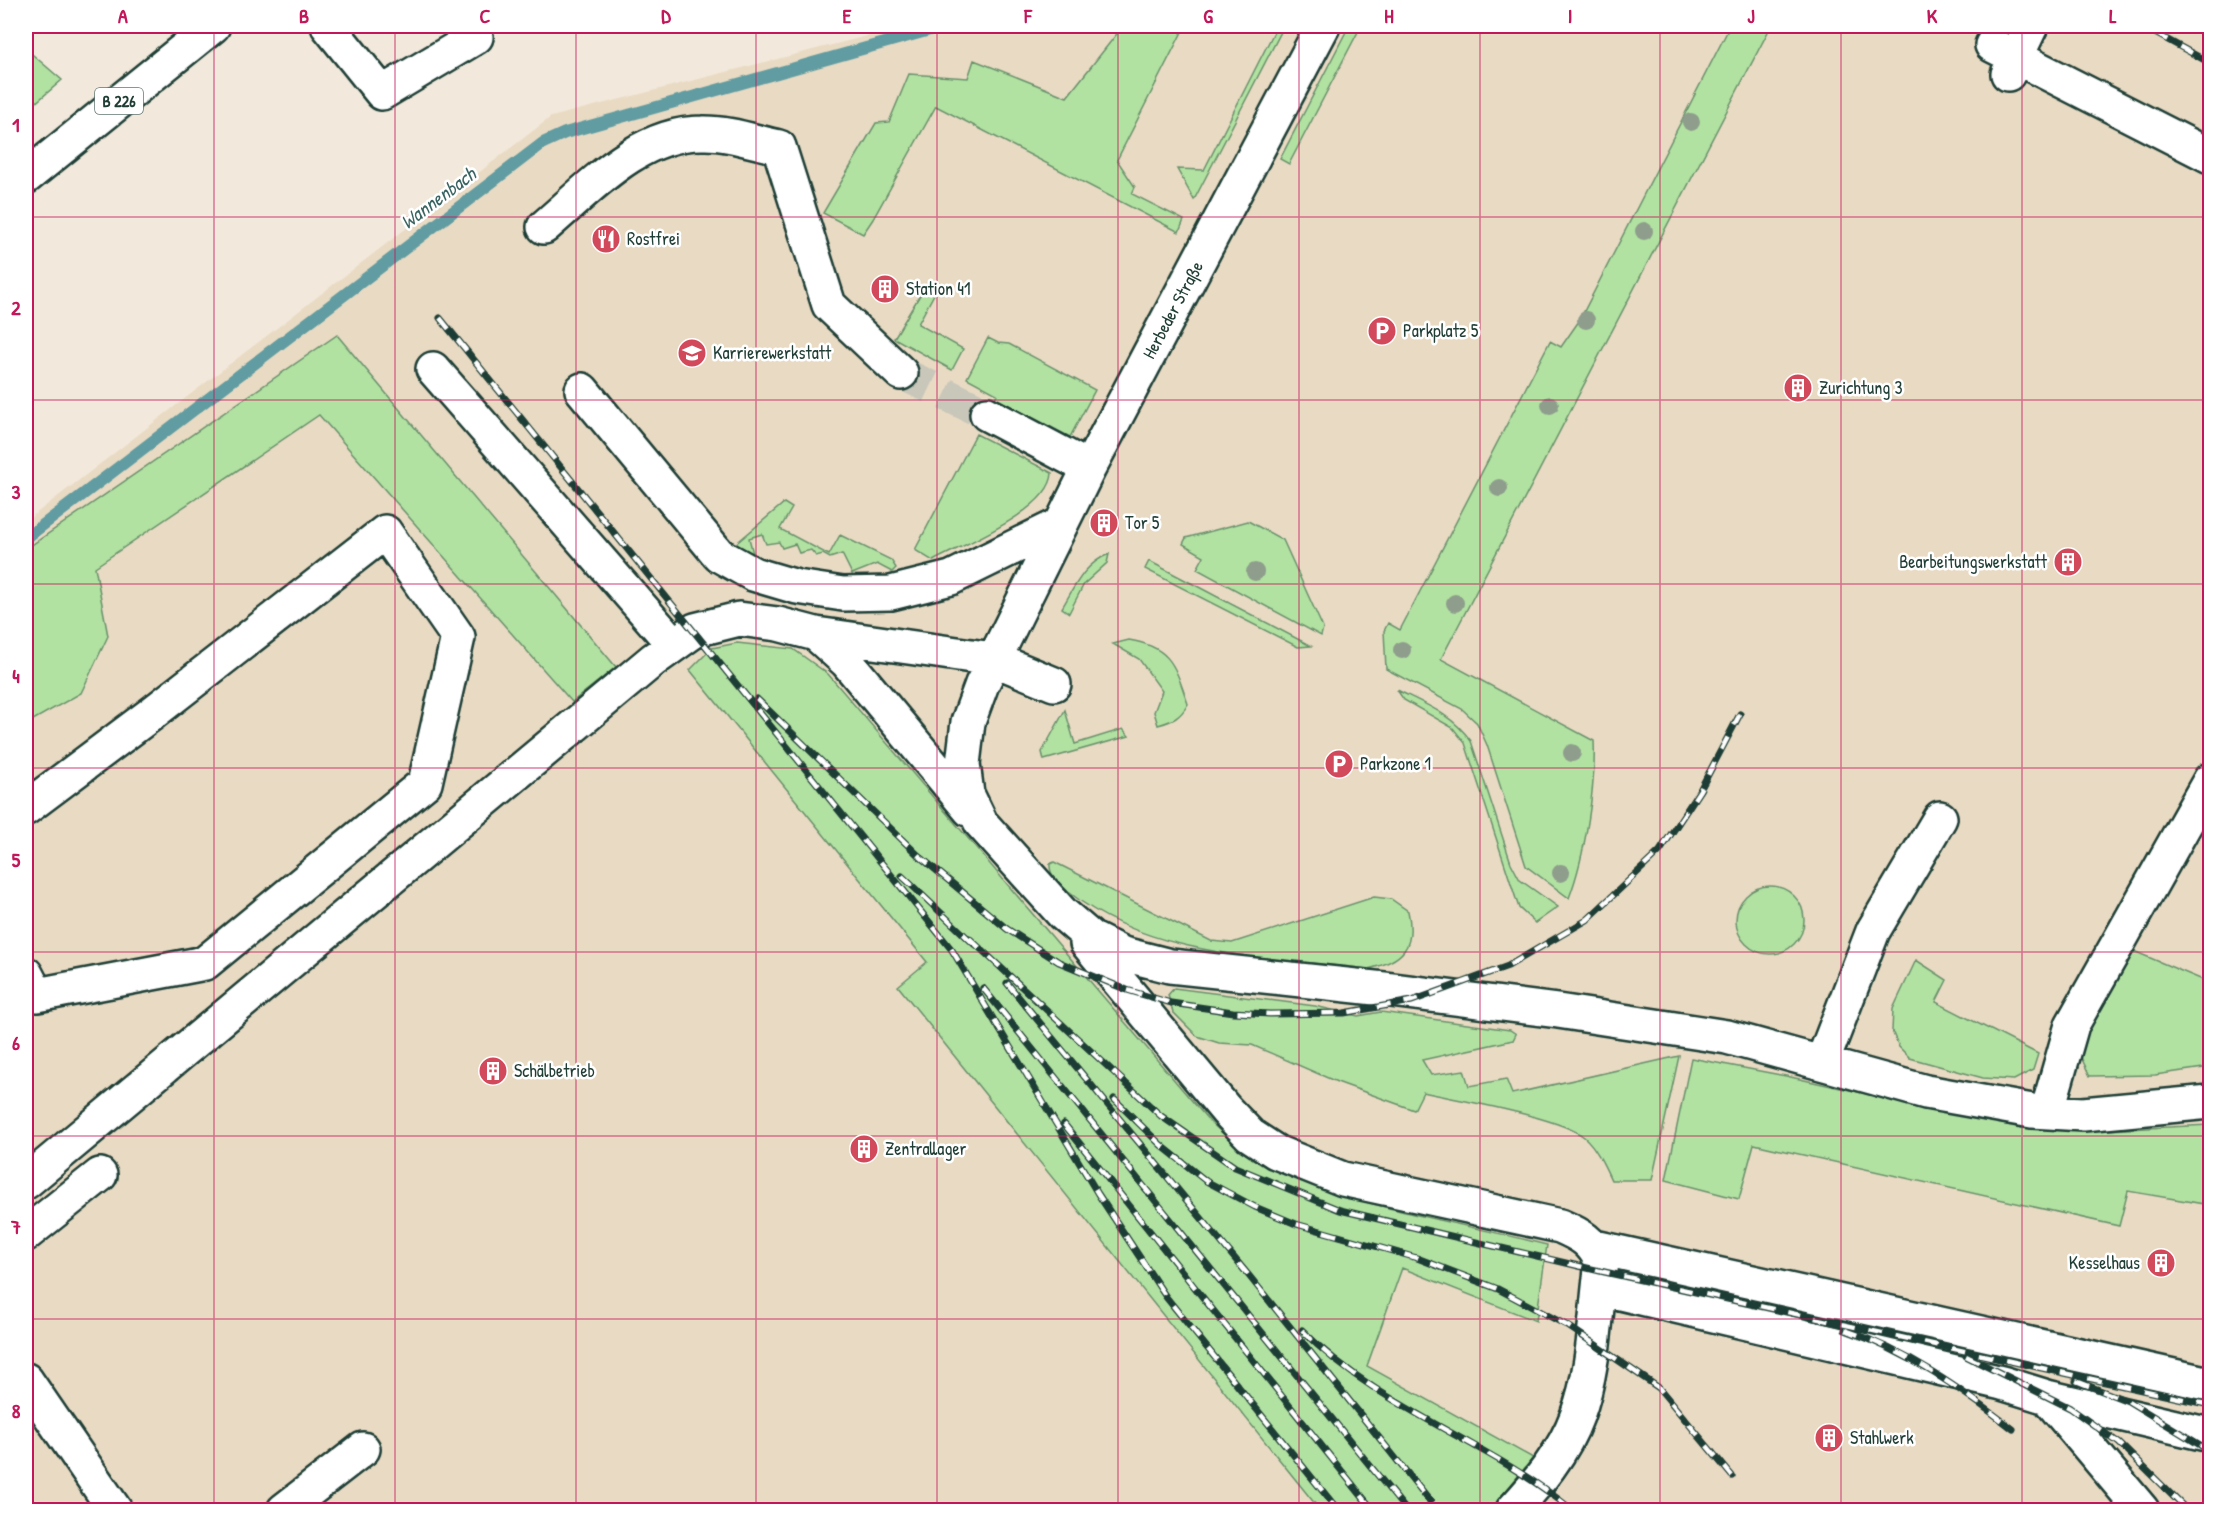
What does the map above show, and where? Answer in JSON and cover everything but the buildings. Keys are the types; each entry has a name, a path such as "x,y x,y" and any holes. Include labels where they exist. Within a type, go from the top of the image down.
{"main road":[{"name":"B 226","path":"26,177 213,26"},
{"path":"328,26 382,93 476,37"},
{"name":"Herbeder Straße","path":"981,823 967,794 963,764 968,722 993,659 1089,468 1323,26"},
{"path":"2031,26 2006,59 2211,156"},
{"path":"544,227 617,165 662,138 703,132 779,147 829,305 902,373"},
{"path":"433,369 674,645"},
{"path":"582,390 718,555 753,574 796,586 843,594 891,593 951,578 1061,524"},
{"path":"987,414 1089,468"},
{"path":"26,808 150,715 385,532 458,637 425,783 205,963 29,989"},
{"path":"26,1182 695,630 739,619 778,624 816,634 993,659 1054,684"},
{"path":"816,634 847,662 981,823 1063,914 1226,1110 1250,1135 1276,1152 1343,1179 1560,1227 1584,1236 1595,1247 1602,1262 1586,1386 1576,1418 1537,1483 1513,1510"},
{"path":"2047,1112 2073,1025 2211,780"},
{"path":"1822,1064 1873,931 1940,818"},
{"path":"1063,914 1091,938 1123,954 1170,966 1558,1011 1727,1037 1926,1092 2047,1112 2083,1114 2211,1102"},
{"path":"26,1234 100,1175"},
{"path":"1595,1247 2211,1384"},
{"path":"1599,1288 2211,1435"},
{"path":"26,1380 115,1510"},
{"path":"2048,1397 2142,1510"},
{"path":"284,1510 363,1449"}],"shaded area":[{"path":"906,26 2210,26 2210,1510 28,1510 26,1507 26,521 551,117"}],"green space":[{"path":"1123,26 1185,26 1117,160 1135,187 1132,194 1184,220 1179,232 936,106 863,234 823,213 876,123 889,122 909,74 968,78 974,60 1067,97"},
{"path":"1277,26 1284,26 1194,200 1177,169 1204,170"},
{"path":"1349,26 1361,26 1289,164 1280,159"},
{"path":"1730,26 1771,26 1441,659 1594,741 1593,779 1588,821 1580,862 1569,898 1526,866 1487,745 1477,723 1462,709 1386,669 1384,631 1388,623 1400,630 1550,341 1561,347 1579,321"},
{"path":"26,49 62,80 26,111"},
{"path":"929,280 940,283 918,324 963,349 952,370 894,338"},
{"path":"337,335 616,667 572,702 319,415 95,567 108,636 81,693 26,724 26,549"},
{"path":"988,338 998,343 1009,344 1095,390 1070,437 995,398 997,394 967,378"},
{"path":"976,434 1052,473 1048,487 1022,513 933,561 915,550"},
{"path":"784,503 792,508 780,529 829,555 840,535 891,560 896,568 892,572 877,564 852,574 842,554 830,558 823,554 816,556 811,550 799,553 795,544 782,548 779,542 766,544 762,534 749,538 756,565 733,546"},
{"path":"1248,521 1283,540 1323,628 1321,636 1197,569 1204,556 1183,544 1186,538"},
{"path":"1109,554 1107,563 1084,584 1069,613 1062,608 1087,570 1100,558"},
{"path":"1149,561 1311,646 1298,647 1145,569"},
{"path":"1129,640 1155,648 1170,661 1175,669 1188,704 1176,718 1158,725 1154,712 1162,691 1139,659 1113,644"},
{"path":"737,643 793,649 828,674 1210,1122 1234,1144 1249,1155 1282,1172 1355,1199 1547,1245 1536,1321 1402,1268 1367,1366 1533,1458 1495,1504 1487,1510 1320,1510 898,986 927,962 690,670 712,648"},
{"path":"1397,690 1447,717 1471,741 1511,863 1520,880 1558,907 1535,923 1519,908 1465,743 1453,728 1404,700"},
{"path":"1065,710 1075,744 1123,729 1129,736 1044,760 1042,752"},
{"path":"1054,862 1211,941 1232,943 1374,897 1391,899 1408,911 1410,934 1404,951 1398,957 1368,969 1212,951 1137,931 1102,914 1070,893 1057,881 1050,869 1050,864"},
{"path":"1770,886 1783,889 1794,896 1801,907 1804,920 1801,933 1794,944 1783,951 1770,954 1757,951 1746,944 1739,933 1736,920 1739,907 1746,896 1757,889"},
{"path":"2124,947 2210,983 2210,1067 2155,1075 2090,1076 2078,1051"},
{"path":"1916,960 1947,980 1936,1002 2038,1054 2033,1070 2014,1080 1983,1078 1910,1058 1899,1047 1892,1031 1893,1009"},
{"path":"1174,988 1315,1006 1358,1016 1381,1012 1510,1030 1516,1034 1513,1040 1422,1060 1431,1075 1464,1070 1469,1086 1506,1079 1512,1094 1679,1056 1652,1180 1611,1180 1600,1157 1584,1137 1572,1130 1532,1116 1423,1092 1414,1110 1337,1082 1252,1045 1219,1043 1197,1036 1173,1012 1168,995"},
{"path":"1691,1058 1786,1076 2021,1128 2106,1130 2210,1125 2210,1205 2128,1191 2119,1226 1754,1144 1739,1199 1666,1180"}],"waterway":[{"name":"Wannenbach","path":"26,538 543,143 565,133 944,26"}],"tunnel":[{"path":"901,373 987,414"}],"railway":[{"path":"2155,33 2210,63"},
{"path":"440,318 952,950 1098,1194 1166,1297 1338,1510"},
{"path":"757,699 918,855 1007,929 1059,962 1127,990 1171,1003 1233,1012 1270,1014 1344,1013 1412,1001 1508,966 1587,920 1660,851 1700,790 1740,714"},
{"path":"902,876 974,944"},
{"path":"969,938 1161,1116 1235,1167 1340,1210 1600,1271 2210,1405"},
{"path":"1007,983 1250,1277 1437,1510"},
{"path":"983,988 1406,1510"},
{"path":"1114,1099 1161,1145 1206,1181 1255,1207 1296,1224 1417,1258 1498,1289 1568,1326 1659,1388 1732,1476"},
{"path":"1064,1124 1373,1510"},
{"path":"1302,1330 1332,1358 1365,1382 1506,1464 1572,1510"},
{"path":"1845,1330 1890,1349 1933,1372 2013,1429"},
{"path":"1966,1356 2070,1408 2119,1443 2187,1510"},
{"path":"2076,1381 2128,1401 2210,1451"}],"place":[{"name":"Rostfrei","path":"606,239"},
{"name":"Station 41","path":"885,289"},
{"name":"Parkplatz 5","path":"1382,331"},
{"name":"Karrierewerkstatt","path":"692,353"},
{"name":"Zurichtung 3","path":"1798,388"},
{"name":"Tor 5","path":"1104,523"},
{"name":"Bearbeitungswerkstatt","path":"2068,562"},
{"name":"Parkzone 1","path":"1339,764"},
{"name":"Schälbetrieb","path":"493,1071"},
{"name":"Zentrallager","path":"864,1149"},
{"name":"Kesselhaus","path":"2161,1263"},
{"name":"Stahlwerk","path":"1829,1438"}]}
